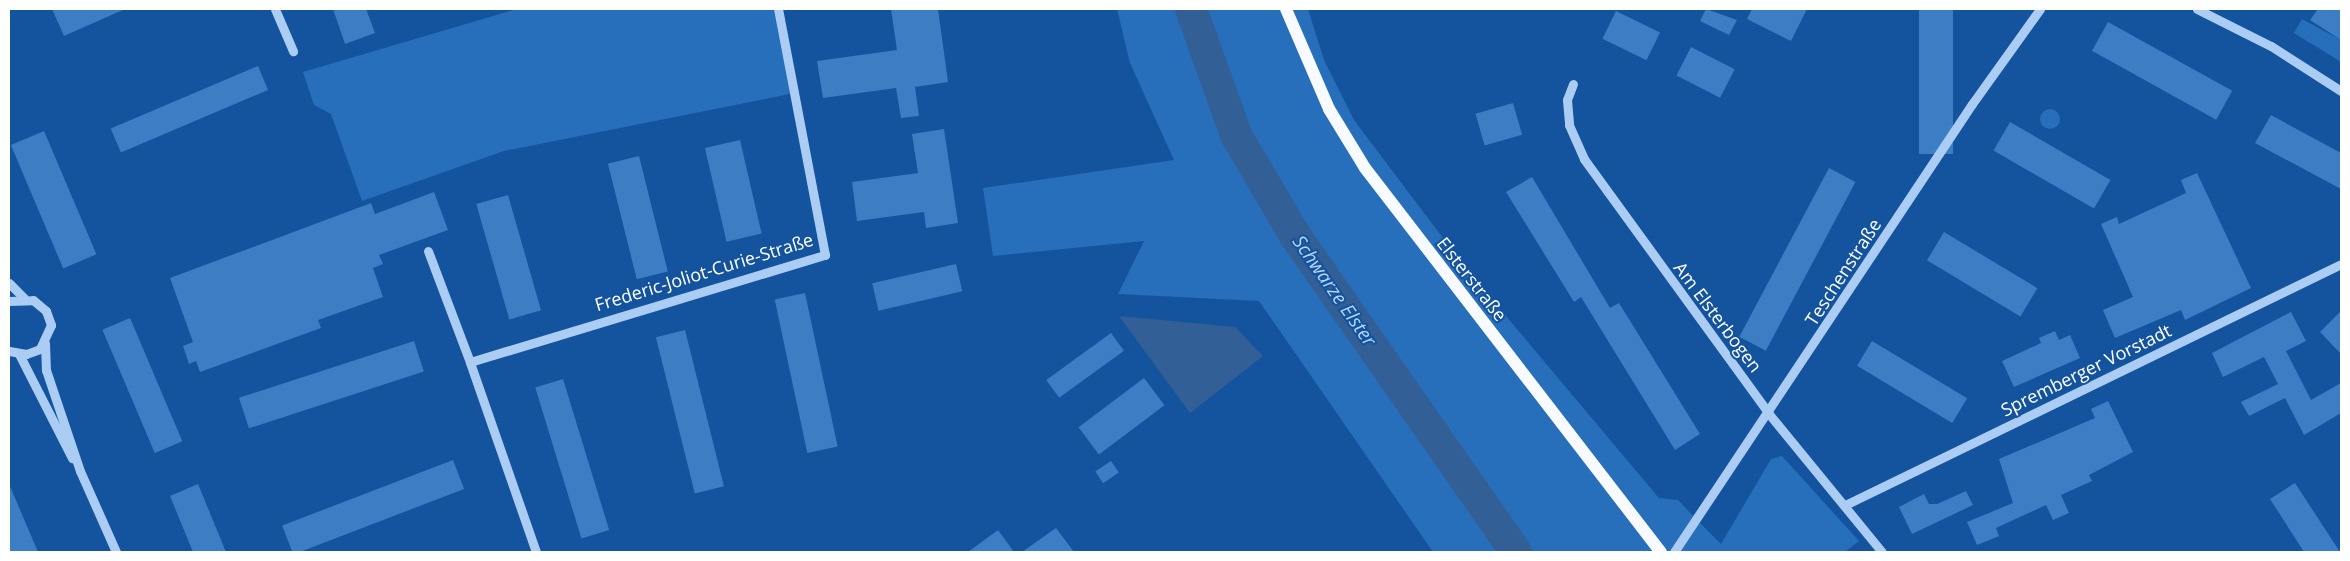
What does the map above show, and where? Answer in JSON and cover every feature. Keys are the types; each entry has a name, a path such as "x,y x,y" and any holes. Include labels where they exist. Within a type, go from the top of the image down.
{"main road":[{"name":"Elsterstraße","path":"1286,9 1329,109 1365,168 1661,552"}],"street":[{"path":"275,9 293,51"},
{"name":"Frederic-Joliot-Curie-Straße","path":"470,362 825,255 778,9"},
{"name":"Teschenstraße","path":"1674,552 1769,414 1972,104 2040,9"},
{"path":"2197,9 2271,46 2341,91"},
{"name":"Am Elsterbogen","path":"1573,84 1567,100 1569,126 1584,159 1769,414 1882,552"},
{"path":"428,251 470,362 536,552"},
{"name":"Spremberger Vorstadt","path":"1845,505 2341,264"},
{"path":"9,283 25,298 41,305 49,318 45,343 46,370 80,471"},
{"path":"9,301 25,298"},
{"path":"9,351 19,354 34,352 45,343"},
{"path":"19,354 80,471 116,552"}],"shaded area":[{"path":"517,9 777,9 790,94 504,151 362,201 331,114 314,105 303,72"},
{"path":"1117,9 1285,9 1327,110 1659,552 1433,552 1259,301 1118,294 1144,241 993,256 983,188 1174,160 1130,63"},
{"path":"1288,9 1308,9 1324,60 1354,120 1464,266 1659,498 1678,500 1697,520 1671,552 1663,552 1346,137"},
{"path":"2302,19 2341,40 2341,62 2294,33"},
{"path":"2050,109 2057,112 2060,119 2057,126 2050,129 2043,126 2040,119 2043,112"},
{"path":"1119,316 1235,327 1263,356 1190,413"},
{"path":"1782,456 1859,541 1845,552 1675,552 1698,521 1721,544 1771,459"}],"building":[{"path":"52,9 125,9 64,36"},
{"path":"333,9 366,9 375,33 345,44"},
{"path":"891,9 938,9 948,82 915,87 919,116 901,118 896,88 823,98 817,61 897,50"},
{"path":"1706,9 1737,20 1729,35 1700,21"},
{"path":"1752,9 1807,9 1791,41 1747,19"},
{"path":"1919,9 1953,9 1953,154 1919,154"},
{"path":"2318,9 2341,9 2341,40 2310,20"},
{"path":"1616,11 1660,32 1646,60 1602,39"},
{"path":"2108,22 2232,91 2216,120 2092,51"},
{"path":"1691,47 1735,69 1720,98 1676,76"},
{"path":"258,66 268,90 121,152 111,129"},
{"path":"1513,103 1522,135 1485,145 1476,114"},
{"path":"2271,115 2341,153 2341,189 2255,143"},
{"path":"2010,122 2110,180 2094,209 1994,151"},
{"path":"944,129 958,223 926,228 924,212 857,221 852,182 918,173 912,134"},
{"path":"44,131 96,254 63,268 11,145"},
{"path":"740,140 762,234 727,242 705,148"},
{"path":"639,156 668,271 637,279 608,164"},
{"path":"1829,168 1855,182 1766,351 1739,337"},
{"path":"2197,173 2251,288 2185,320 2181,310 2115,338 2103,310 2133,297 2101,224 2117,217 2119,224 2186,193 2181,180"},
{"path":"1532,177 1610,308 1619,303 1700,434 1675,450 1581,297 1574,302 1506,192"},
{"path":"434,192 448,230 379,255 383,264 373,268 383,297 318,320 321,328 200,372 196,361 189,364 183,346 193,342 170,278 371,203 375,214"},
{"path":"508,195 541,310 509,319 476,204"},
{"path":"1944,232 2037,288 2020,316 1927,260"},
{"path":"956,264 962,291 879,311 872,283"},
{"path":"805,293 838,447 807,453 775,299"},
{"path":"2341,311 2341,354 2320,332"},
{"path":"2291,312 2306,341 2286,351 2311,400 2341,383 2341,413 2304,435 2285,398 2249,416 2241,402 2278,384 2264,357 2223,377 2212,353"},
{"path":"130,318 182,441 155,453 102,330"},
{"path":"685,330 724,486 695,493 656,337"},
{"path":"2055,331 2059,340 2070,335 2080,358 2014,387 2002,361 2041,343 2039,338"},
{"path":"1111,333 1124,351 1059,398 1046,380"},
{"path":"414,341 424,371 249,428 239,398"},
{"path":"1872,341 1967,398 1952,423 1857,366"},
{"path":"1144,378 1164,405 1099,455 1079,427"},
{"path":"563,379 609,530 581,539 535,387"},
{"path":"2108,401 2133,452 2089,475 2092,481 2061,495 2069,513 2053,520 2046,505 1996,528 1999,536 1977,545 1967,522 2013,503 1999,459 2095,418 2091,409"},
{"path":"453,460 464,489 300,552 292,552 282,526"},
{"path":"1111,461 1119,473 1103,483 1095,472"},
{"path":"2295,483 2340,552 2304,552 2270,499"},
{"path":"9,484 38,552 9,552"},
{"path":"198,484 226,552 193,552 170,496"},
{"path":"1966,491 1973,505 1912,534 1899,507 1924,494 1929,504 1937,504"},
{"path":"1056,528 1074,552 1022,552"},
{"path":"998,530 1014,552 968,552"}],"waterway":[{"name":"Schwarze Elster","path":"1191,9 1236,135 1294,234 1516,552"}]}
